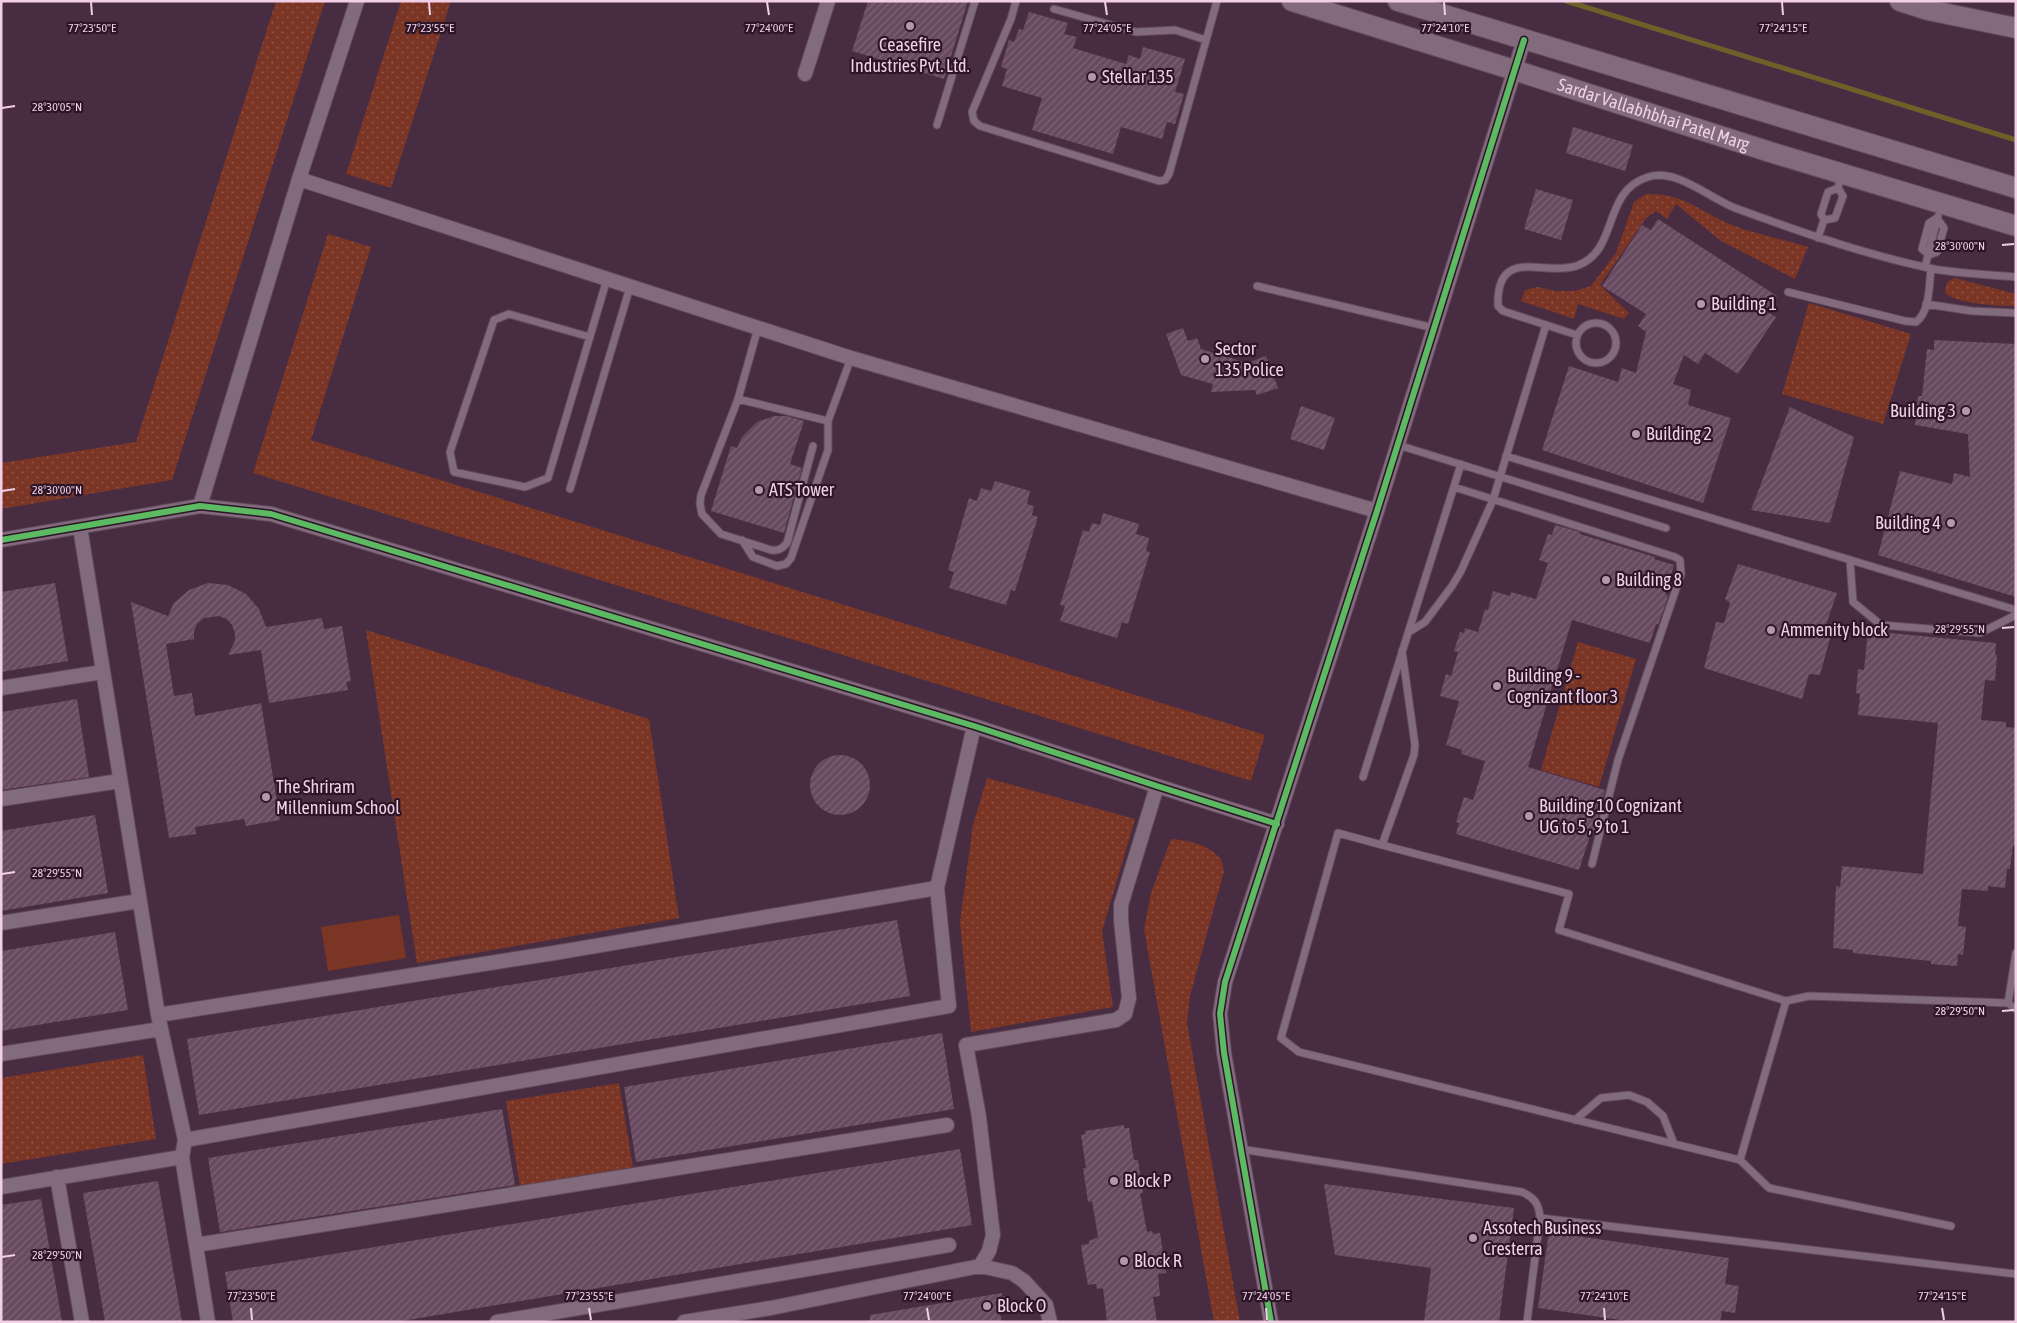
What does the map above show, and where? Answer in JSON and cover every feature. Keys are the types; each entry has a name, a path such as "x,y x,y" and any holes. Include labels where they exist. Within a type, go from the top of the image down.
{"street":[{"path":"200,506 300,179 357,1"},
{"path":"805,74 828,1"},
{"name":"Sardar Vallabhbhai Patel Marg","path":"1292,1 1770,152 1840,181 1939,211 2016,226"},
{"name":"Sardar Vallabhbhai Patel Marg","path":"1398,1 2016,188"},
{"path":"1900,1 1928,10 2016,28"},
{"path":"1271,1322 1224,1053 1220,1014 1225,982 1398,445 1524,40"},
{"path":"300,179 851,358 1377,511"},
{"path":"1,540 200,506 271,514 974,726 1277,824"},
{"path":"80,526 159,1022 185,1140 182,1157 208,1322"},
{"path":"1,688 102,672"},
{"path":"185,1140 949,1006 937,888 974,726"},
{"path":"1,800 120,781"},
{"path":"980,1266 989,1251 993,1234 979,1117 966,1045 1116,1020 1125,1014 1130,998 1121,905 1156,786"},
{"path":"1,1054 159,1022 937,888"},
{"path":"1,923 139,901"},
{"path":"196,1245 948,1125"},
{"path":"1,1187 182,1157"},
{"path":"57,1178 82,1322"},
{"path":"497,1322 949,1245"},
{"path":"684,1322 772,1308 980,1266 1012,1273 1024,1281 1046,1305 1050,1322"}],"lane":[{"path":"937,125 975,1"},
{"path":"1016,1 1011,19 972,112 974,121 980,126 1159,180 1165,180 1169,174 1217,1"},
{"path":"1054,9 1136,32 1175,30 1206,40"},
{"path":"1576,335 1503,312 1498,306 1498,297 1504,277 1510,270 1519,267 1562,269 1580,265 1597,252 1603,242 1620,197 1627,188 1648,177 1668,176 1700,189 1733,207 1818,238 1892,260 1928,268 2016,277"},
{"path":"1824,220 1835,218 1839,209 1843,196 1840,181"},
{"path":"1824,220 1820,214 1828,192 1840,181"},
{"path":"1788,292 1911,322 1920,319 1926,304 1929,254 1939,211"},
{"path":"1818,238 1824,220"},
{"path":"590,337 509,314 494,320 450,452 454,472 525,487 548,478 590,337 607,279"},
{"path":"1257,286 1434,328"},
{"path":"570,489 630,287"},
{"path":"1926,304 1972,311 2016,313"},
{"path":"1594,322 1602,323 1614,333 1616,349 1612,356 1605,361 1589,362 1577,352 1575,344 1576,335 1587,324 1594,322"},
{"path":"1409,632 1425,622 1461,571 1492,500 1546,325"},
{"path":"758,328 738,399 701,494 702,514 721,534 777,551 787,543 812,446"},
{"path":"742,540 753,557 777,566 786,564 791,558 828,450 828,421 851,358"},
{"path":"738,399 828,421"},
{"path":"1398,445 1666,528"},
{"path":"1506,456 2016,610"},
{"path":"1363,777 1461,464"},
{"path":"1454,487 1680,560 1682,566 1681,574 1618,760 1592,864"},
{"path":"1850,561 1853,602 1882,624 1980,633 2016,614"},
{"path":"1382,845 1414,755 1415,745 1402,652"},
{"path":"1951,1226 1769,1188 1740,1160 1298,1052 1281,1038 1338,833 1569,894 1559,930 1786,1001 1810,996 2008,1003 2016,1009"},
{"path":"2008,1003 2016,953"},
{"path":"1740,1160 1786,1001"},
{"path":"1575,1120 1601,1098 1629,1095 1647,1102 1663,1116 1674,1144"},
{"path":"1240,1149 1522,1192 1530,1196 1539,1208 1540,1218 1527,1322"},
{"path":"1540,1218 2016,1274"}],"shaded area":[{"path":"276,1 325,1 172,480 1,509 1,463 136,442"},
{"path":"401,1 451,1 391,188 346,174"},
{"path":"1646,194 1670,196 1688,202 1734,226 1808,247 1795,279 1721,241 1676,204 1667,219 1656,211 1646,218 1600,285 1629,313 1624,319 1578,304 1574,319 1521,301 1525,290 1538,287 1555,291 1575,291 1591,286 1616,253 1634,202"},
{"path":"328,234 371,247 311,440 1265,735 1251,781 253,473"},
{"path":"1955,278 2016,294 2016,306 1979,304 1951,297 1945,293 1946,287 1950,280"},
{"path":"1809,303 1911,334 1883,424 1782,394"},
{"path":"366,630 649,719 679,918 417,963"},
{"path":"1578,642 1636,659 1599,787 1541,770"},
{"path":"987,778 1135,819 1102,931 1113,1007 971,1032 960,922 973,825"},
{"path":"1171,839 1184,840 1208,849 1220,858 1224,871 1190,996 1187,1023 1240,1322 1214,1322 1144,929 1151,893"},
{"path":"399,915 406,958 328,971 321,927"},
{"path":"143,1055 156,1139 1,1164 1,1078"},
{"path":"619,1083 633,1167 520,1186 506,1101"}],"building":[{"name":"Ceasefire Industries Pvt. Ltd.","path":"868,1 968,1 944,79 852,51"},
{"name":"Stellar 135","path":"1029,12 1068,23 1064,34 1077,37 1073,48 1126,64 1129,55 1140,59 1143,47 1185,59 1175,92 1184,94 1175,124 1167,122 1162,139 1121,127 1113,154 1032,130 1042,98 1002,86 1007,69 1001,67 1009,40 1014,42 1019,29 1023,30"},
{"path":"1573,127 1633,145 1625,171 1566,153"},
{"path":"1536,189 1573,200 1561,240 1524,229"},
{"path":"1658,219 1777,296 1767,312 1776,317 1738,374 1705,353 1698,364 1684,355 1673,384 1691,390 1688,405 1731,418 1703,503 1542,450 1569,366 1618,382 1622,368 1636,373 1646,332 1638,326 1646,314 1602,286 1642,225 1651,230"},
{"name":"Sector 135 Police","path":"1183,328 1188,341 1197,338 1201,349 1247,363 1266,356 1278,388 1257,395 1255,390 1211,392 1213,384 1181,375 1166,334"},
{"path":"1934,340 2016,344 2016,597 1878,555 1900,471 1952,484 1954,473 1970,477 1968,434 1915,425 1918,396 1922,396 1927,349 1934,350"},
{"path":"1301,406 1335,418 1324,450 1290,439"},
{"path":"1790,407 1854,437 1830,523 1751,510"},
{"name":"ATS Tower","path":"774,416 787,416 804,421 790,464 802,468 784,533 711,511 731,446 737,448 742,437 757,422"},
{"path":"995,481 1030,491 1027,504 1034,506 1032,515 1038,517 1015,591 1011,590 1006,605 949,588 954,572 948,570 969,498 977,501 981,488 991,491"},
{"path":"1103,513 1139,524 1136,534 1149,538 1146,551 1150,552 1128,624 1122,622 1117,638 1060,621 1065,606 1060,605 1083,530 1089,532 1092,523 1100,525"},
{"path":"1555,525 1655,557 1654,559 1674,565 1665,594 1668,595 1666,603 1650,643 1572,620 1528,767 1605,790 1594,834 1591,833 1579,870 1456,834 1459,823 1456,822 1464,797 1473,800 1485,761 1461,754 1462,750 1446,745 1459,701 1440,696 1446,674 1451,676 1458,652 1454,651 1460,632 1464,633 1465,628 1478,632 1485,609 1488,610 1493,591 1510,596 1511,592 1536,599 1548,563 1539,560 1548,534 1552,535"},
{"name":"Ammenity block","path":"1738,564 1837,593 1826,625 1831,635 1820,675 1809,674 1802,699 1704,668 1716,622 1724,623 1730,603 1725,599"},
{"path":"55,583 68,661 1,672 1,592"},
{"path":"208,583 228,585 246,594 259,609 266,627 322,618 324,629 342,626 351,681 346,682 348,690 269,703 261,650 228,655 235,641 235,633 227,619 219,616 204,618 197,624 194,631 194,639 166,644 174,696 192,693 195,716 261,703 280,820 246,826 244,819 195,827 196,834 169,838 131,602 168,616 174,603 189,590"},
{"path":"1868,631 1996,643 1995,681 1985,680 1981,720 2006,722 2006,727 2016,728 2016,846 2013,845 2010,869 2007,869 2005,888 1988,886 1988,891 1962,889 1958,926 1966,927 1963,955 1958,954 1957,966 1931,964 1931,961 1853,953 1853,950 1833,948 1836,886 1840,887 1842,866 1923,874 1938,723 1858,715 1860,694 1856,693 1858,669 1864,670"},
{"path":"77,699 89,777 1,790 1,712"},
{"path":"840,755 857,760 865,768 870,785 865,802 857,810 840,815 823,810 815,802 810,785 815,768 823,760"},
{"path":"95,815 108,893 1,911 1,831"},
{"path":"897,920 910,996 199,1115 187,1039"},
{"path":"115,932 128,1010 1,1031 1,951"},
{"path":"942,1033 954,1109 636,1162 624,1087"},
{"path":"502,1109 515,1185 220,1232 208,1158"},
{"path":"1124,1125 1124,1128 1129,1128 1134,1160 1138,1160 1143,1193 1140,1193 1147,1232 1152,1231 1153,1234 1160,1233 1166,1273 1158,1274 1160,1296 1153,1297 1157,1322 1107,1322 1103,1288 1097,1289 1096,1284 1088,1285 1083,1258 1081,1245 1089,1244 1089,1241 1098,1237 1092,1201 1088,1202 1083,1168 1086,1168 1081,1135 1086,1134 1085,1131"},
{"path":"960,1149 972,1225 396,1322 233,1322 225,1272"},
{"path":"158,1181 182,1322 105,1322 83,1193"},
{"path":"1324,1184 1514,1208 1499,1322 1424,1322 1431,1268 1335,1255"},
{"path":"41,1199 62,1322 1,1322 1,1205"},
{"path":"1549,1232 1729,1258 1725,1284 1739,1286 1735,1313 1722,1311 1720,1322 1634,1322 1538,1308"},
{"path":"1002,1293 1002,1297 1005,1296 1008,1312 1000,1314 1002,1322 870,1322 870,1315"}],"waterway":[{"path":"1566,1 2016,140"}],"cycle path":[{"path":"1271,1322 1224,1053 1220,1014 1225,982 1377,511 1524,40"},
{"path":"1,540 200,506 271,514 974,726 1277,824"}],"place":[{"name":"Ceasefire Industries Pvt. Ltd.","path":"910,26"},
{"name":"Stellar 135","path":"1092,77"},
{"name":"Building 1","path":"1701,304"},
{"name":"Sector 135 Police","path":"1205,359"},
{"name":"Building 3","path":"1966,411"},
{"name":"Building 2","path":"1636,434"},
{"name":"ATS Tower","path":"759,490"},
{"name":"Building 4","path":"1951,523"},
{"name":"Building 8","path":"1606,580"},
{"name":"Ammenity block","path":"1771,630"},
{"name":"Building 9 - Cognizant floor 3","path":"1497,686"},
{"name":"The Shriram Millennium School","path":"266,797"},
{"name":"Building 10 Cognizant UG to 5 , 9 to 1","path":"1529,816"},
{"name":"Block P","path":"1114,1181"},
{"name":"Assotech Business Cresterra","path":"1473,1238"},
{"name":"Block R","path":"1124,1261"},
{"name":"Block O","path":"987,1306"}]}
